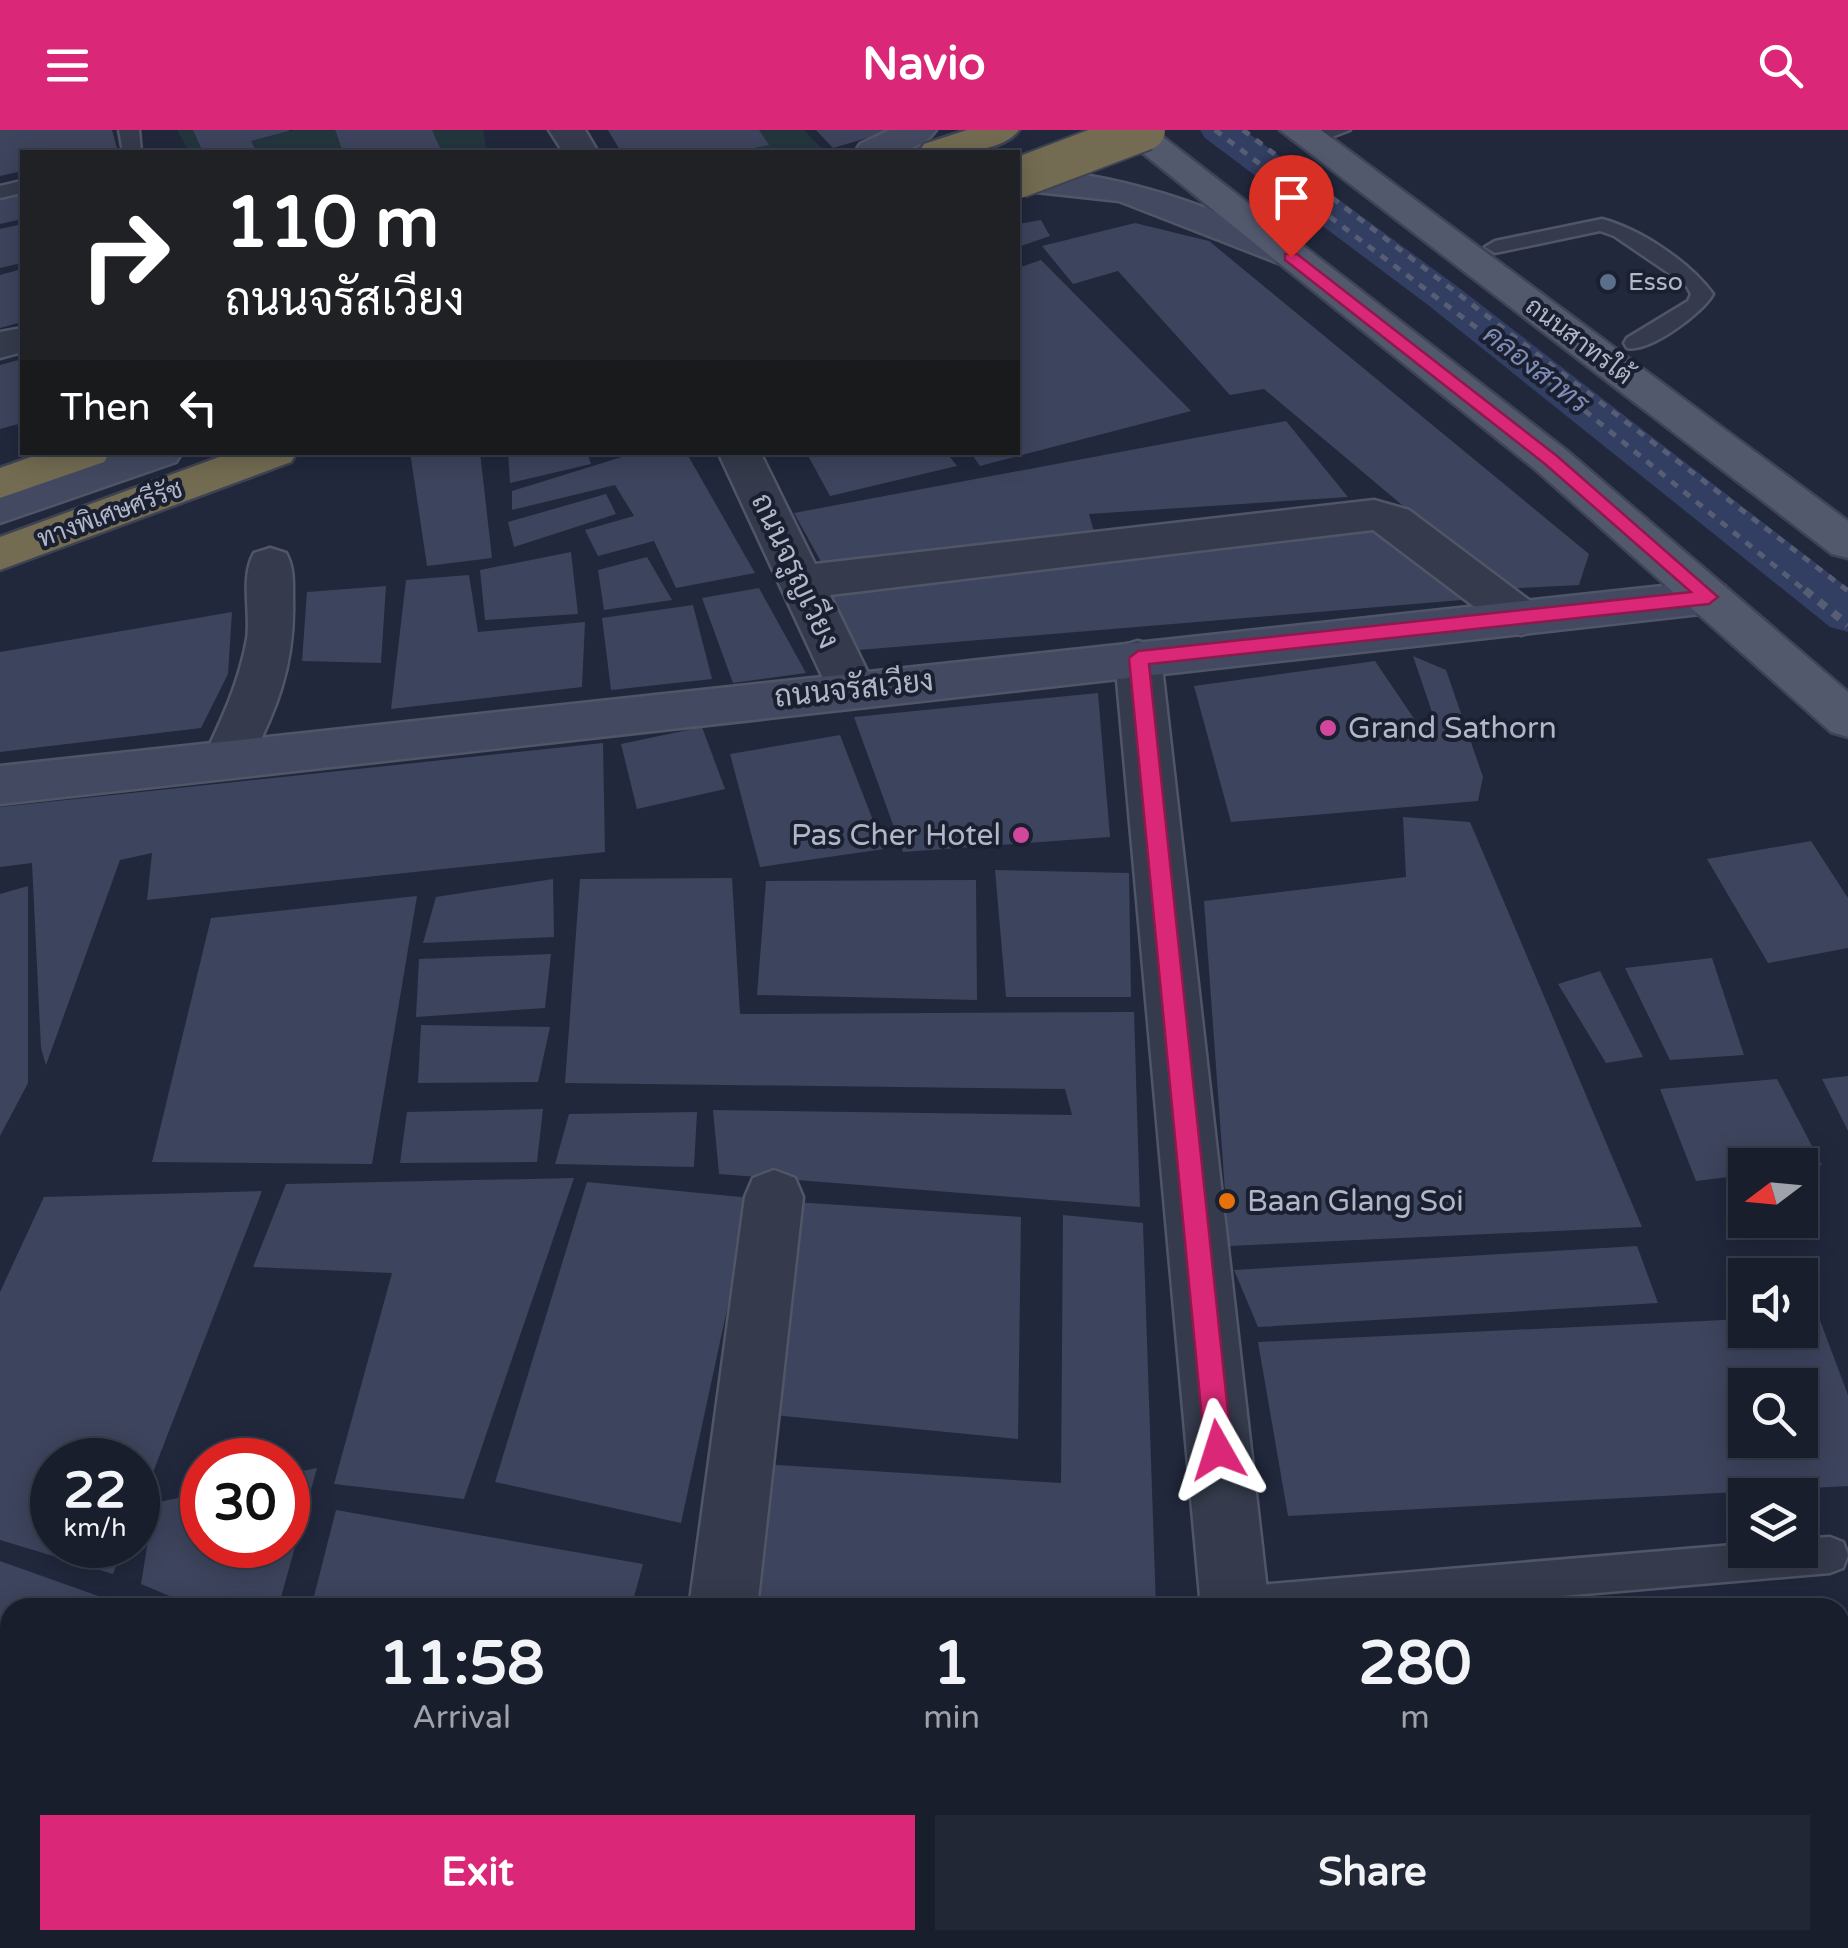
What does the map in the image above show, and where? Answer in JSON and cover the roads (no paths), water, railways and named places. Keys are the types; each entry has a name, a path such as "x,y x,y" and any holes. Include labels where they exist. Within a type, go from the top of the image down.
{"highway":[{"path":"943,150 1000,130"},
{"path":"1020,177 1145,130"},
{"path":"0,484 81,455"},
{"name":"ทางพิเศษศรีรัช","path":"0,554 268,455"}],"main road":[{"path":"1132,130 1551,460 1848,718"},
{"name":"ถนนสาทรใต้","path":"1316,133 1495,247 1635,344 1848,503"},
{"name":"ถนนสาทรใต้","path":"1316,133 1848,543"},
{"path":"1551,460 1777,616 1848,676"}],"street":[{"path":"877,150 918,130"},
{"path":"1020,178 1105,185 1166,201 1291,257"},
{"path":"0,470 41,455"},
{"path":"0,508 151,455"},
{"name":"ถนนจรูญเวียง","path":"740,455 852,689"},
{"path":"801,582 1374,515 1394,521 1520,618"},
{"path":"227,760 262,684 270,633 270,564"},
{"name":"ถนนจรัสเวียง","path":"0,785 1709,597"},
{"path":"1138,658 1234,1598"},
{"path":"724,1598 774,1198"}],"lane":[{"path":"1495,247 1602,225 1621,232 1693,280 1702,294 1696,305 1635,344"},
{"path":"1328,1598 1830,1555"}],"waterway":[{"name":"คลองสาทร","path":"1219,130 1443,296 1848,614"}],"railway":[{"path":"1215,130 1568,397 1808,593"},
{"path":"1243,130 1848,591"},
{"path":"1805,590 1848,625"}],"place":[{"name":"Esso","path":"1608,282"},
{"name":"Grand Sathorn","path":"1328,728"},
{"name":"Pas Cher Hotel","path":"1021,835"},
{"name":"Baan Glang Soi","path":"1227,1201"}]}
